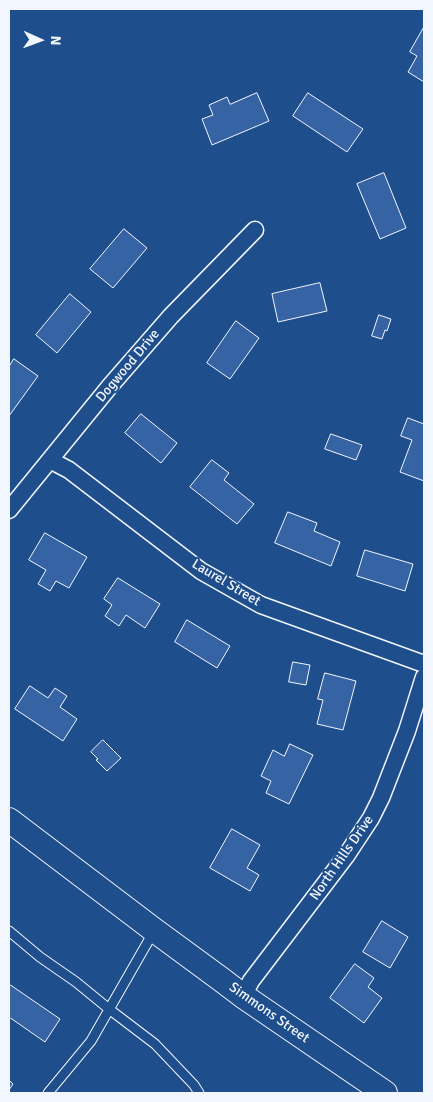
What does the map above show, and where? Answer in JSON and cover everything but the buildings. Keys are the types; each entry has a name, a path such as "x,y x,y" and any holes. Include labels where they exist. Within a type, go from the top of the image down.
{"street":[{"name":"Dogwood Drive","path":"9,510 170,316 255,230"},
{"name":"Laurel Street","path":"50,460 69,470 202,571 261,605 424,664"},
{"name":"North Hills Drive","path":"243,996 251,981 346,856 371,818 381,798 424,677"},
{"name":"Simmons Street","path":"9,820 243,996 386,1093"}],"lane":[{"path":"48,1093 91,1040 154,930"},
{"path":"9,931 40,957 76,982 155,1044 194,1085 198,1093"}]}
